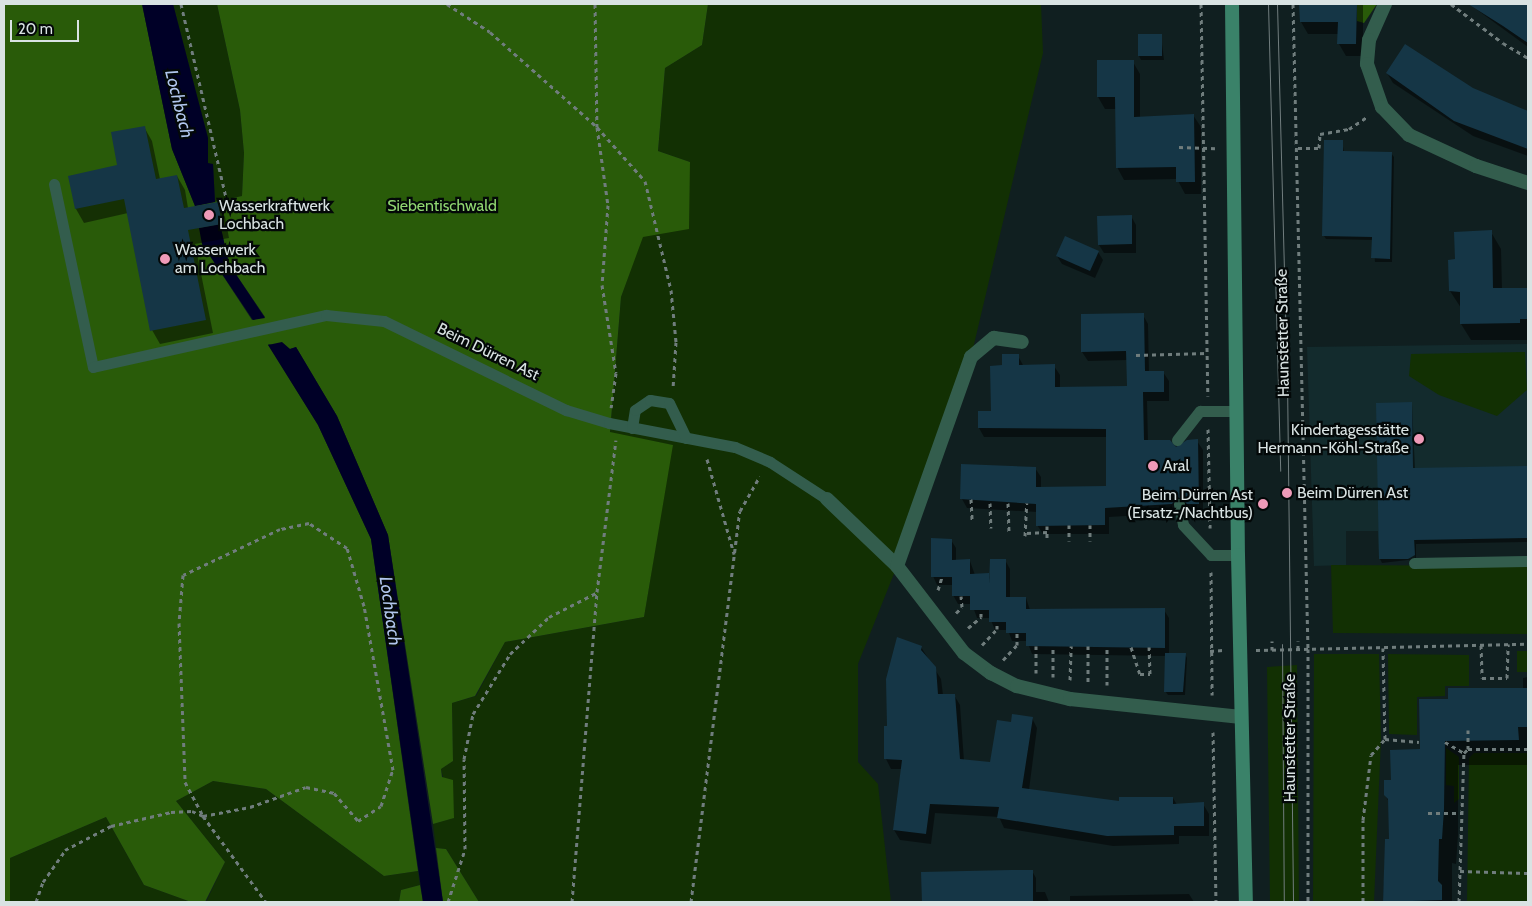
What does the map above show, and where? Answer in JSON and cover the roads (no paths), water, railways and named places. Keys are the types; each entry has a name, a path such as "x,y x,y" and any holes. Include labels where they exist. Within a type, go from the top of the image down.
{"main road":[{"path":"1232,4 1238,555 1246,902"}],"street":[{"path":"1385,4 1369,40 1367,64 1382,106 1409,135 1476,166 1528,183"},
{"path":"897,566 971,357 994,338 1022,342"},
{"name":"Beim Dürren Ast","path":"827,499 897,566 954,640 970,657 991,673 1036,691 1070,699 1213,716 1241,717"}],"lane":[{"name":"Beim Dürren Ast","path":"54,184 93,367 290,326 326,315 384,321 566,410 627,427 735,447 770,462 827,499"},
{"path":"627,427 635,410 650,400 669,403 686,438"},
{"path":"1178,440 1200,411 1237,411"},
{"path":"1179,504 1183,525 1211,555 1238,555"},
{"path":"1414,563 1528,561"}],"water":[{"name":"Lochbach","path":"142,4 173,4 208,138 208,163 213,164 215,202 195,206 172,149"},
{"path":"220,224 229,264 265,318 253,320 202,244 199,228"},
{"name":"Lochbach","path":"282,342 290,349 296,347 337,416 388,535 443,902 423,902 371,539 318,425 268,345"}],"tram line":[{"path":"1268,4 1280,471"},
{"path":"1277,4 1287,378 1293,902"},
{"path":"1282,644 1284,902"}],"place":[{"name":"Wasserkraftwerk Lochbach","path":"209,215"},
{"name":"Wasserwerk am Lochbach","path":"165,259"},
{"name":"Kindertagesstätte Hermann-Köhl-Straße","path":"1419,439"},
{"name":"Aral","path":"1153,466"},
{"name":"Beim Dürren Ast","path":"1287,493"},
{"name":"Beim Dürren Ast (Ersatz-/Nachtbus)","path":"1263,504"}],"park label":[{"name":"Siebentischwald","path":"442,206"}]}
